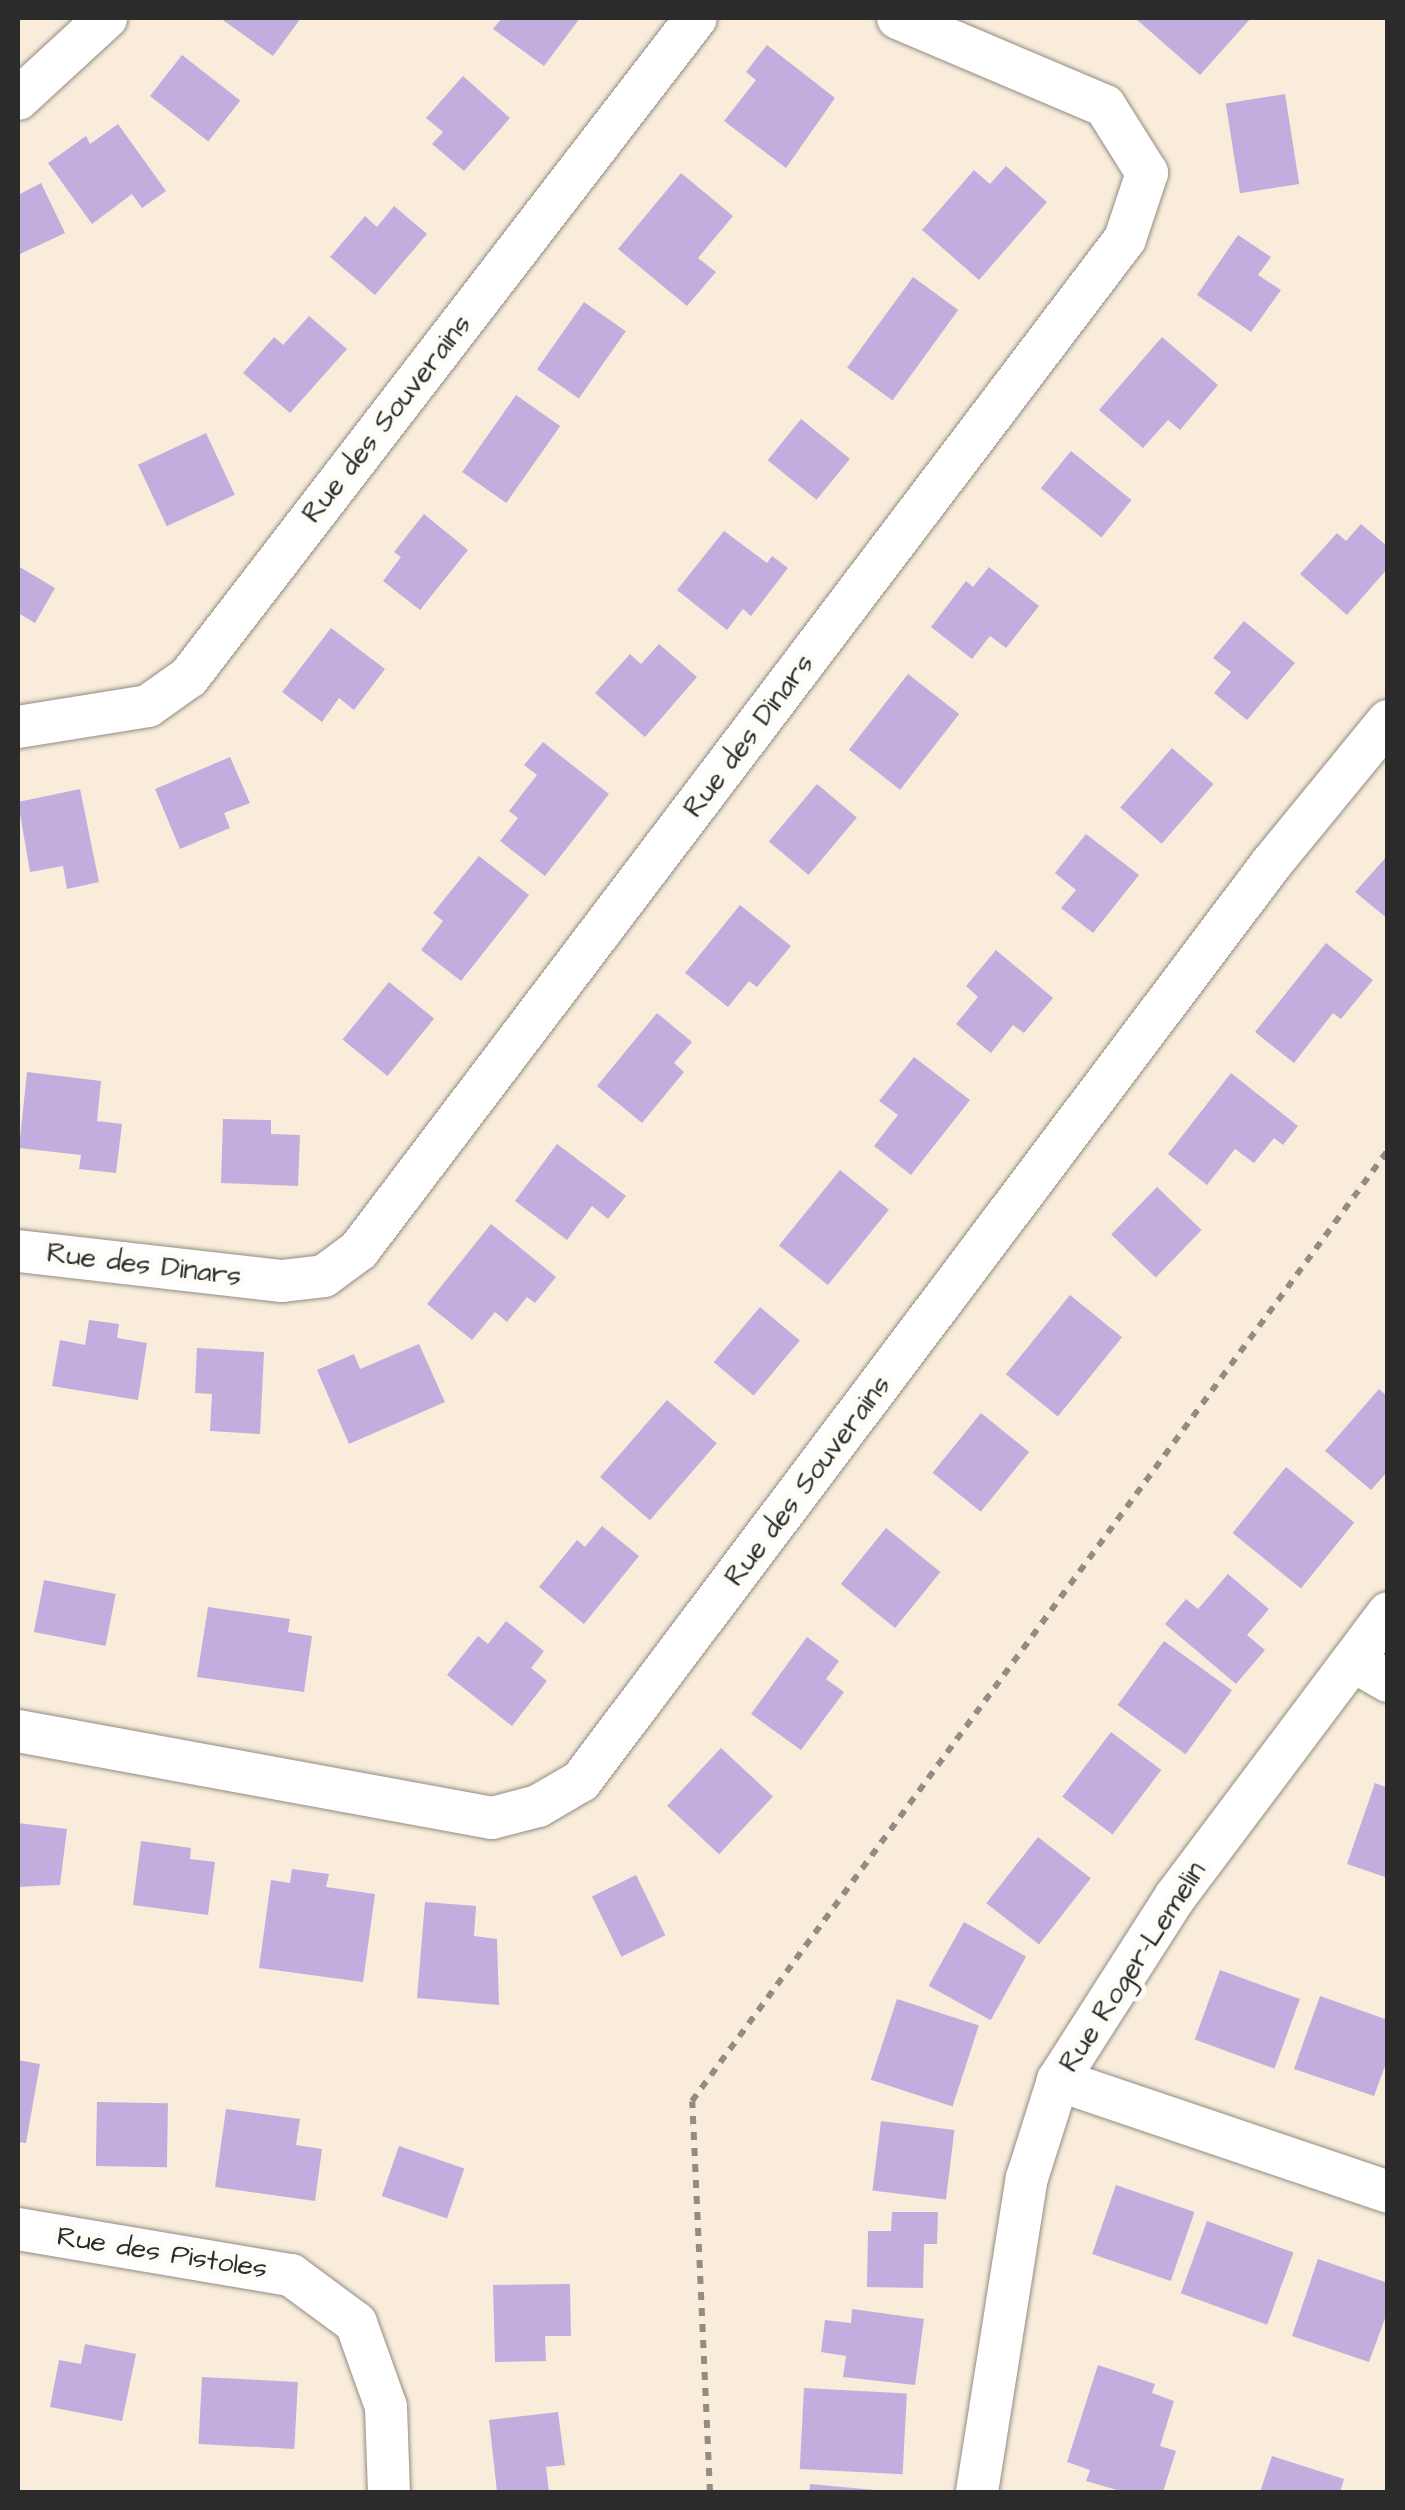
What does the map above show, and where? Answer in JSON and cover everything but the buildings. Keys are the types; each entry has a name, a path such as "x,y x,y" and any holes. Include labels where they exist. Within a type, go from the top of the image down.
{"street":[{"path":"18,99 106,18"},
{"name":"Rue des Souverains","path":"18,727 148,706 189,677 696,18"},
{"name":"Rue des Dinars","path":"18,1251 282,1281 324,1276 358,1250 1125,239 1147,173 1105,106 898,18"},
{"name":"Rue des Souverains","path":"18,1731 492,1818 538,1806 581,1781 1270,864 1388,721"},
{"name":"Rue Roger-Lemelin","path":"978,2492 1027,2178 1058,2080 1175,1897 1370,1671 1388,1613"},
{"path":"1058,2080 1388,2192"},
{"name":"Rue des Pistoles","path":"18,2229 291,2275 356,2324 386,2407 389,2492"}],"path":[{"path":"710,2492 692,2101 1388,1150"}]}
